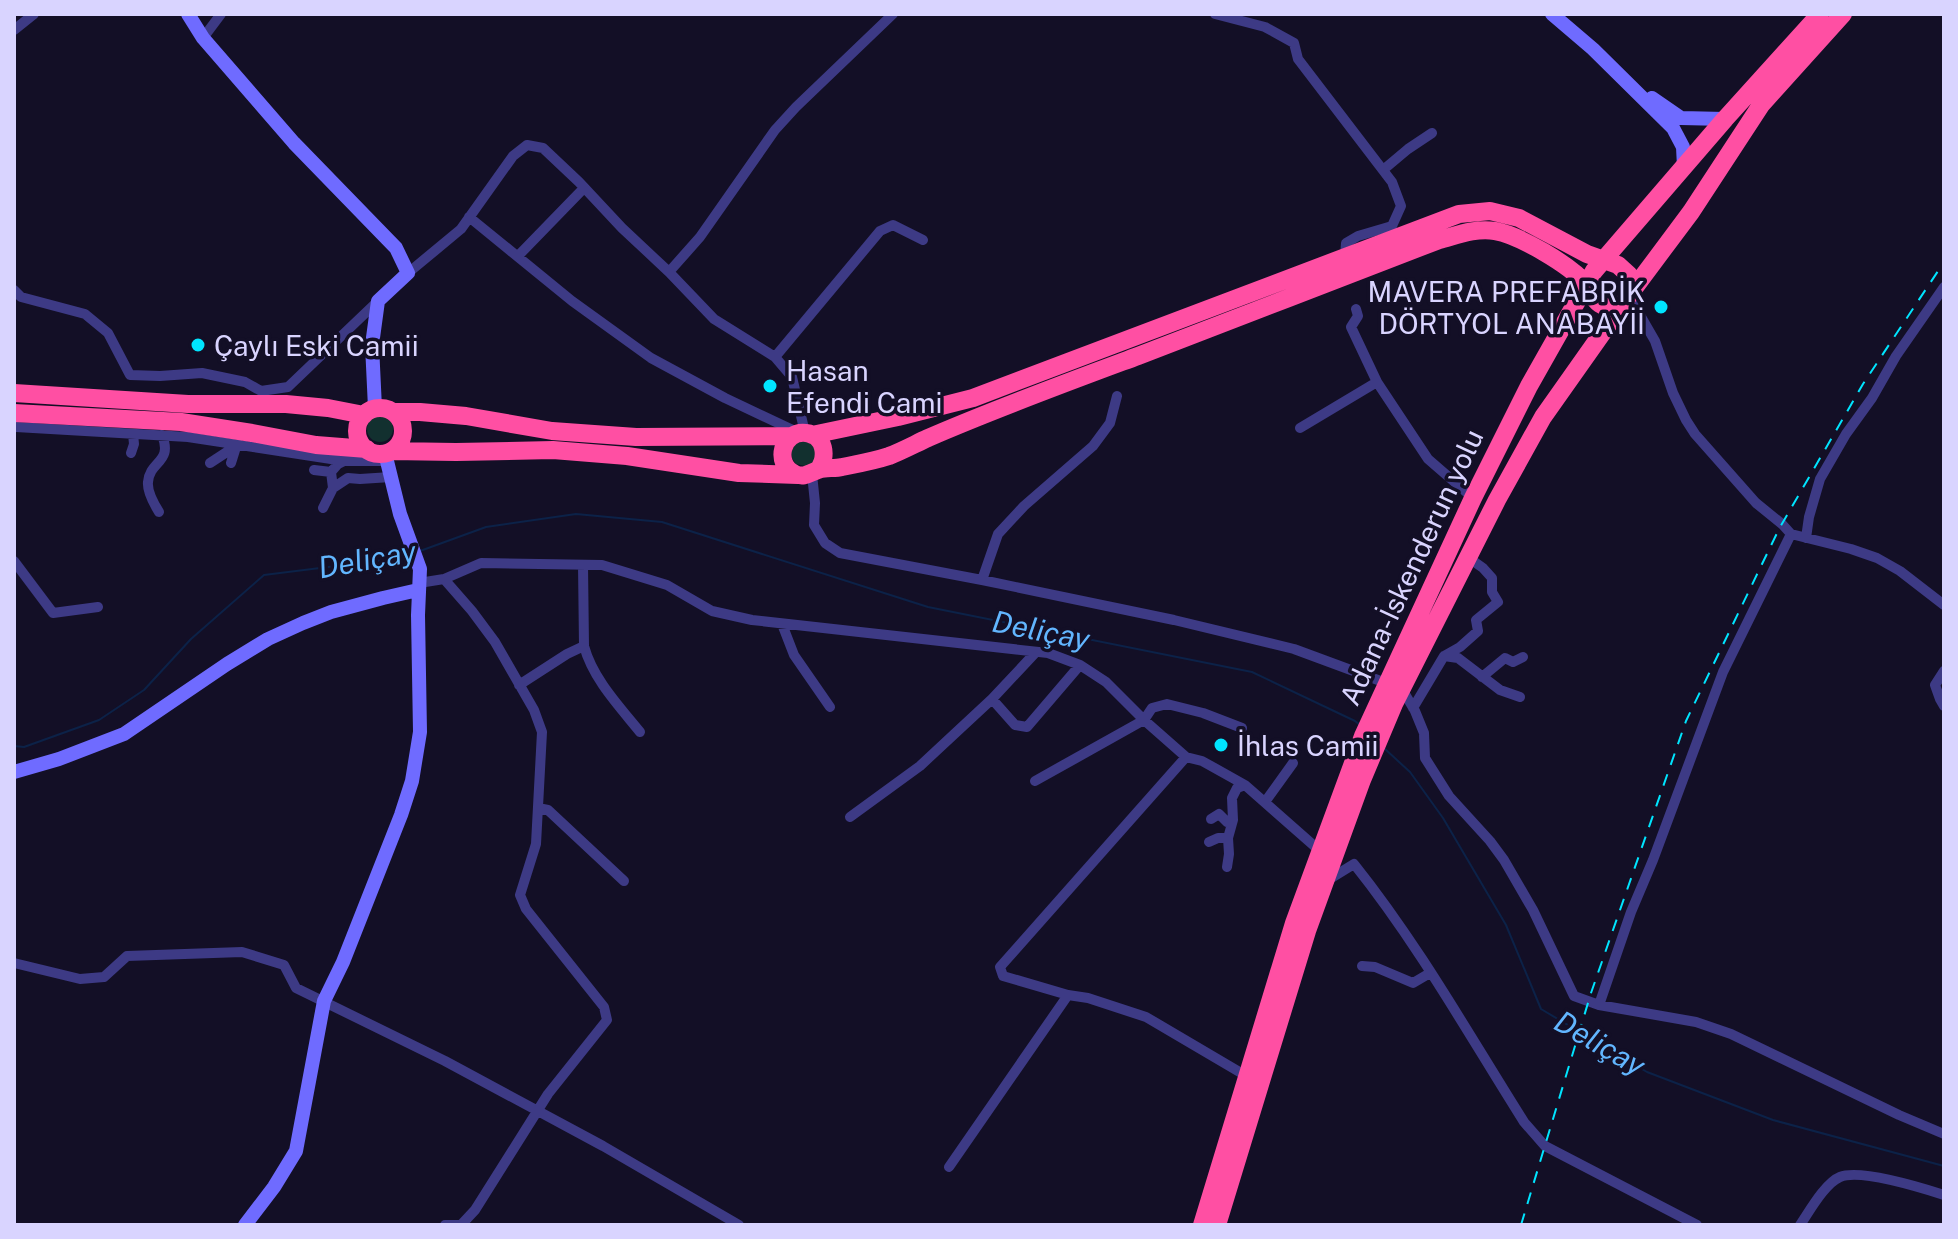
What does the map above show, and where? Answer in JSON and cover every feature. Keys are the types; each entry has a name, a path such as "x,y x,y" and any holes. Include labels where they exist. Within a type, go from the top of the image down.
{"highway":[{"name":"Adana-İskenderun yolu","path":"1202,1225 1294,923 1320,851 1473,498 1529,386 1594,271 1820,14"},
{"name":"Adana-İskenderun yolu","path":"1390,694 1469,558 1543,417 1691,212 1761,105 1843,14"},
{"path":"14,393 188,404 286,404 378,412 420,412 466,416 552,431 636,437 802,434 898,417 973,398 1459,214 1490,211 1519,218 1618,265 1629,275 1628,297 1611,308 1603,306 1594,299 1587,285 1552,257 1514,236 1493,231 1471,231 1439,240 1105,368 887,456 809,473 739,473 627,456 553,450 383,454 181,422 18,420"},
{"path":"378,412 402,423 400,442 383,454 359,439 357,432 360,420 378,412"},
{"path":"802,434 818,438 824,451 822,464 809,473 786,467 782,454 783,447 802,434"},
{"path":"1217,1225 1307,931 1327,881 1355,776"}],"street":[{"path":"14,30 34,14"},
{"path":"188,14 203,38 294,143 396,248 408,273"},
{"path":"203,38 221,14"},
{"path":"669,272 700,237 775,130 893,14"},
{"path":"1215,14 1265,27 1294,43 1298,59 1392,182 1401,206 1392,226 1358,236 1346,243 1345,257"},
{"path":"1552,14 1593,49 1673,128 1683,147 1684,167"},
{"path":"1561,14 1670,111 1681,118 1725,119"},
{"path":"1383,170 1432,133"},
{"path":"14,290 21,297 85,314 108,333 130,375 202,373 245,382 261,391 288,387 408,273 461,229 513,156 527,145 543,148 714,319 775,357 792,377 802,434"},
{"path":"518,256 584,188"},
{"path":"469,217 572,301 651,358 725,398 802,434"},
{"path":"775,357 880,231 893,225 923,240"},
{"path":"1806,538 1820,479 1896,356 1944,287"},
{"path":"1628,297 1655,341 1686,420 1756,503 1791,534 1877,558 1900,571 1944,605"},
{"path":"378,301 372,345 378,412"},
{"path":"1356,309 1358,316 1351,327 1377,382 1428,459 1473,498"},
{"path":"1300,428 1377,382"},
{"path":"982,580 998,534 1024,506 1093,446 1110,423 1117,396"},
{"path":"18,420 162,435 344,461"},
{"path":"131,453 133,434"},
{"path":"159,512 148,482 165,456 166,445 162,435"},
{"path":"210,463 237,446"},
{"path":"231,463 237,446"},
{"path":"245,1225 296,1151 324,1001 343,962 395,830 412,781 420,732 419,581 383,454 338,464 331,472 333,488"},
{"path":"314,470 331,472"},
{"path":"809,473 815,503 814,525 825,543 840,553 1174,620 1294,649 1390,694 1413,708 1424,733 1425,758 1449,796 1504,860 1533,910 1574,996 1599,1005 1696,1022 1731,1034 1944,1134"},
{"path":"323,508 333,488 348,478 391,477"},
{"path":"1599,1005 1718,684 1791,534"},
{"path":"1413,708 1444,656 1478,631 1476,620 1498,602 1492,592 1492,578 1469,558"},
{"path":"14,561 53,613 98,607"},
{"path":"14,772 59,759 124,734 268,639 331,612 370,601 419,581 444,579 481,563 602,565 667,585 712,611 752,620 1048,653 1080,665 1106,682 1186,757 1202,761 1245,785 1320,851"},
{"path":"583,565 584,646 587,658 640,732"},
{"path":"444,579 487,632 534,710 542,732 536,844 520,895 526,909 604,1007 607,1020 556,1084 475,1210 461,1225 445,1225"},
{"path":"782,624 794,655 830,707"},
{"path":"519,685 584,646"},
{"path":"850,817 920,766 992,699 1036,652"},
{"path":"1444,656 1458,658 1500,690 1520,697"},
{"path":"1482,677 1505,658 1513,662 1523,657"},
{"path":"992,699 1015,725 1027,727 1080,665"},
{"path":"1944,671 1935,685 1944,706"},
{"path":"1035,781 1144,720 1152,708 1167,704 1203,713 1242,728"},
{"path":"1186,757 1000,967 1003,976 1146,1017 1248,1077"},
{"path":"1265,802 1293,763"},
{"path":"1227,867 1228,838 1233,820 1232,798 1237,788 1245,785"},
{"path":"538,808 548,810 624,881"},
{"path":"1211,819 1219,814 1227,822 1233,820"},
{"path":"1209,842 1228,838"},
{"path":"1327,881 1354,864 1430,973 1517,1111 1545,1146 1697,1225"},
{"path":"14,963 80,979 104,977 127,956 242,952 284,965 296,988 445,1061 603,1146 739,1225"},
{"path":"1362,966 1375,967 1413,983 1430,973"},
{"path":"949,1167 1068,995"},
{"path":"1800,1225 1828,1186 1840,1177 1890,1180 1944,1195"}],"green space":[{"path":"380,416 389,420 393,429 389,438 380,442 371,438 367,429 371,420"},
{"path":"799,441 812,442 818,458 809,467 796,464 792,458 792,449"}],"waterway":[{"name":"Deliçay","path":"420,551 486,527 576,514 662,522 928,607 1252,672 1360,725"},
{"name":"Deliçay","path":"14,746 24,747 99,720 144,690 191,639 264,575 407,556"},
{"name":"Deliçay","path":"1385,749 1410,772 1443,818 1506,925 1541,1009 1647,1072 1773,1120 1944,1166"}],"railway":[{"path":"1521,1225 1591,993 1686,721 1779,529 1863,384 1944,262"}],"place":[{"name":"MAVERA PREFABRİK DÖRTYOL ANABAYİİ","path":"1661,307"},
{"name":"Çaylı Eski Camii","path":"198,345"},
{"name":"Hasan Efendi Cami","path":"770,386"},
{"name":"İhlas Camii","path":"1221,745"}]}
